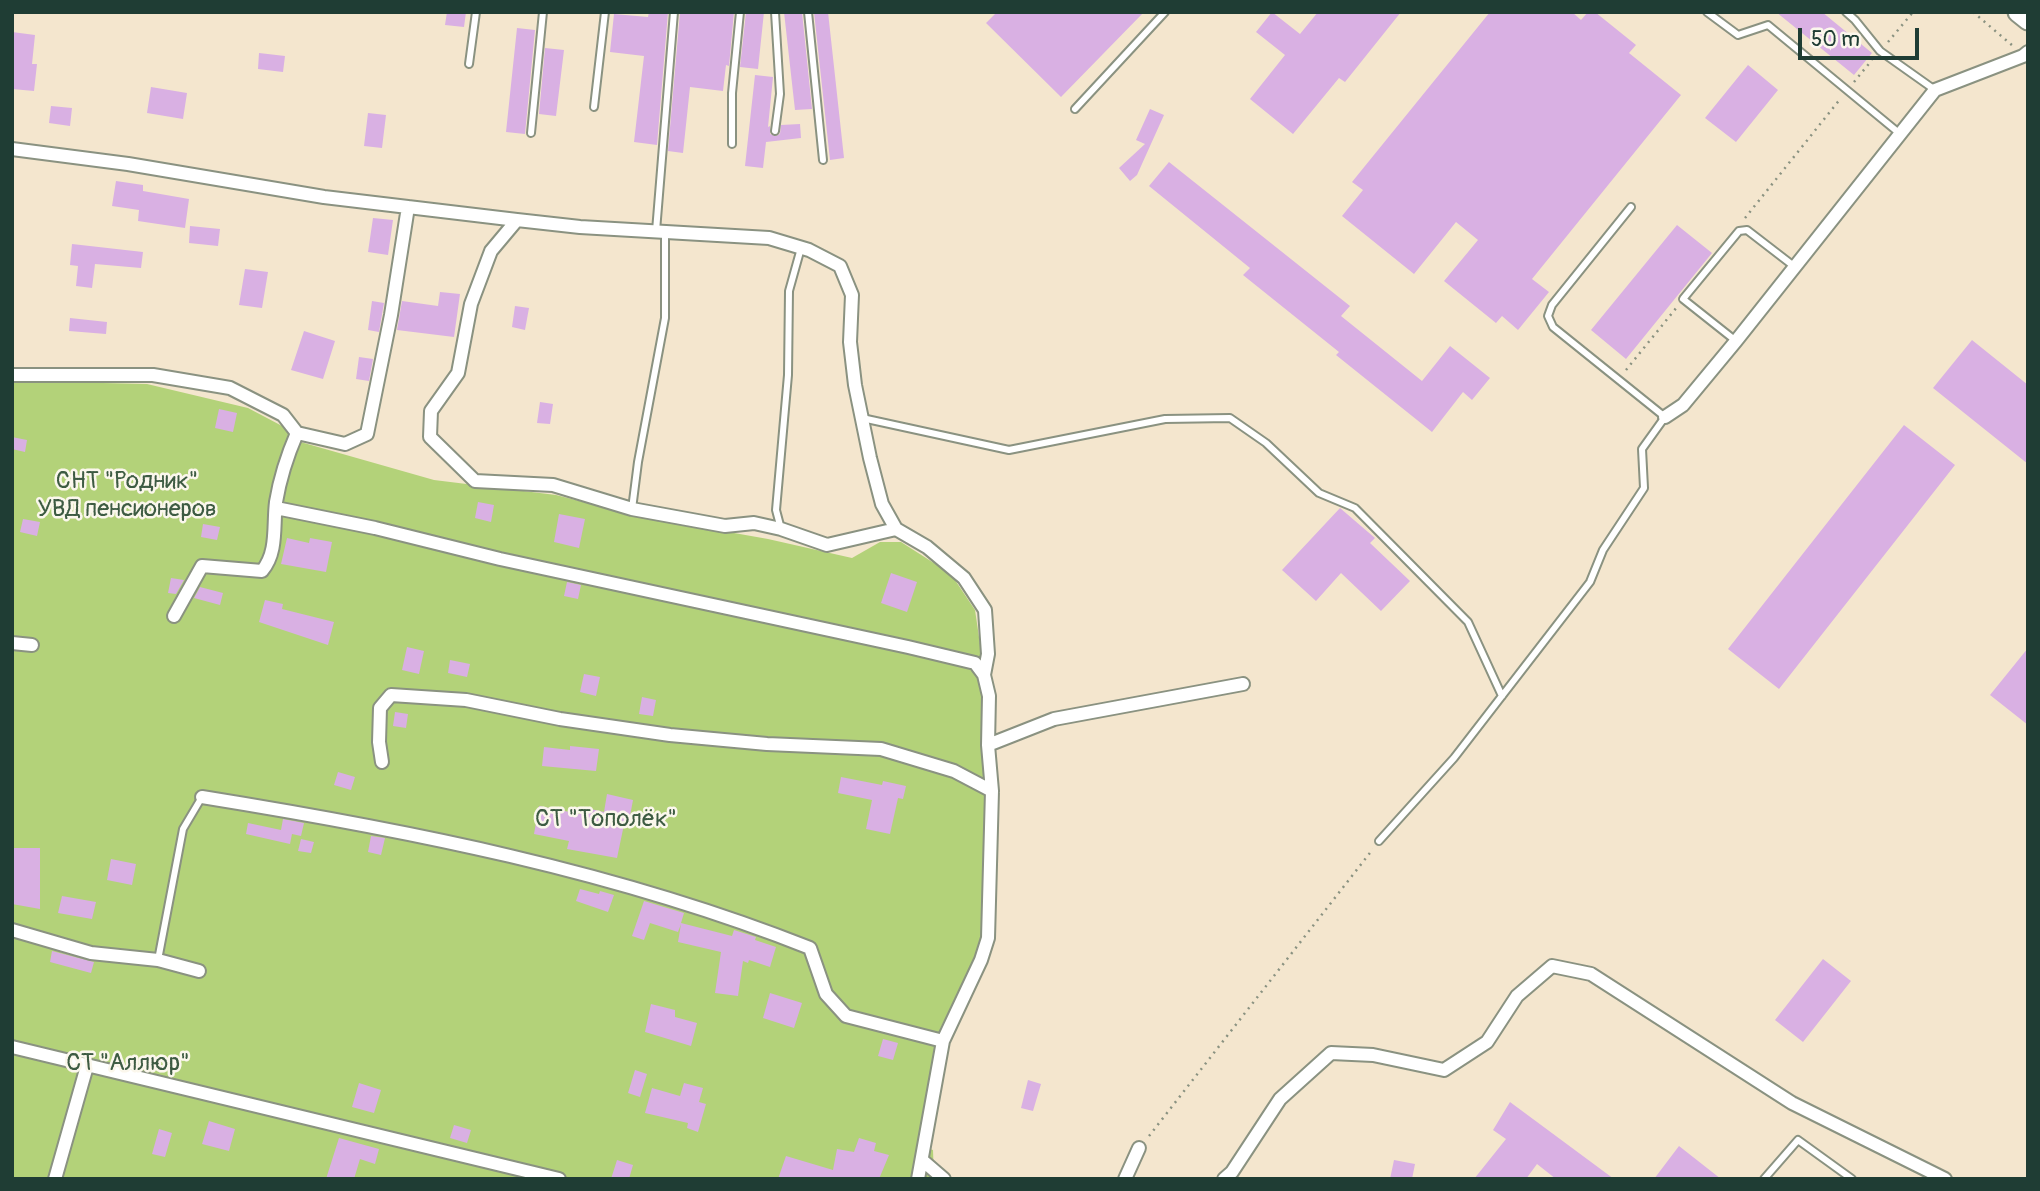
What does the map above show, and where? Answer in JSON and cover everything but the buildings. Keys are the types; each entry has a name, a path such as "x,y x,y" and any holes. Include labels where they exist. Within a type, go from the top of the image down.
{"main road":[{"path":"2018,12 2028,20"}],"street":[{"path":"1665,417 1683,405 1736,341 1935,90 2026,54"},
{"path":"12,149 128,164 336,198 517,220 580,227 769,238 801,248 840,266 852,295 850,342 855,385 882,504 896,529 927,547 964,578 985,610 988,654 984,676"},
{"path":"12,375 153,375 230,388 283,415 298,433 345,444 367,434 391,315 408,206"},
{"path":"517,220 491,251 471,304 458,373 430,411 429,437 475,481 553,485 632,509 725,526 754,523 827,545 896,529"},
{"path":"174,616 202,566 262,571 271,561 276,508 285,459 298,433"},
{"path":"276,508 975,663 984,676 989,696 988,745 992,791 988,938 981,960 943,1041 918,1179"},
{"path":"12,643 32,645"},
{"path":"988,745 1054,719 1243,684"},
{"path":"382,762 379,742 380,708 391,695 466,700 560,719 670,735 767,744 881,749 954,771 992,791"},
{"path":"202,797 339,819 469,848 614,883 738,919 810,948 826,994 846,1016 943,1041"},
{"path":"12,930 91,953 158,960 199,971"},
{"path":"1224,1179 1280,1099 1331,1053 1373,1055 1444,1070 1487,1042 1517,996 1552,966 1591,974 1792,1102 1945,1179"},
{"path":"12,1047 559,1179"},
{"path":"55,1179 87,1066"},
{"path":"1125,1179 1139,1148"},
{"path":"922,1160 944,1179"}],"lane":[{"path":"469,64 476,12"},
{"path":"531,132 543,12"},
{"path":"594,107 605,12"},
{"path":"632,509 665,317 661,232 674,12"},
{"path":"733,144 733,93 740,12"},
{"path":"775,12 779,94 775,131"},
{"path":"808,12 823,160"},
{"path":"1075,109 1165,12"},
{"path":"1707,12 1738,35 1768,25 1899,133"},
{"path":"1846,12 1880,51 1935,90"},
{"path":"1379,841 1454,758 1590,582 1603,550 1644,488 1642,449 1665,417 1553,327 1548,316 1552,305 1631,207"},
{"path":"1736,341 1683,299 1738,231 1747,230 1795,267"},
{"path":"781,529 776,510 788,375 789,291 801,248"},
{"path":"862,418 1010,450 1165,419 1230,418 1266,443 1319,493 1355,508 1468,622 1502,696"},
{"path":"158,960 183,829 202,797"},
{"path":"1764,1179 1798,1140 1852,1179"}],"path":[{"path":"1738,231 1745,218 1913,12"},
{"path":"1973,12 2026,54"},
{"path":"1982,19 1987,13"},
{"path":"1618,380 1683,299"},
{"path":"1139,1148 1379,841"}],"green space":[{"path":"12,383 147,384 248,408 284,427 297,441 434,480 556,495 638,516 768,539 852,558 880,542 901,542 951,574 975,610 982,657 980,679 984,705 985,919 980,954 941,1027 934,1052 918,1145 933,1150 934,1179 12,1179"}],"park label":[{"name":"СНТ \"Родник\" УВД пенсионеров","path":"127,496"},
{"name":"СТ \"Тополёк\"","path":"606,820"},
{"name":"СТ \"Аллюр\"","path":"128,1064"}]}
